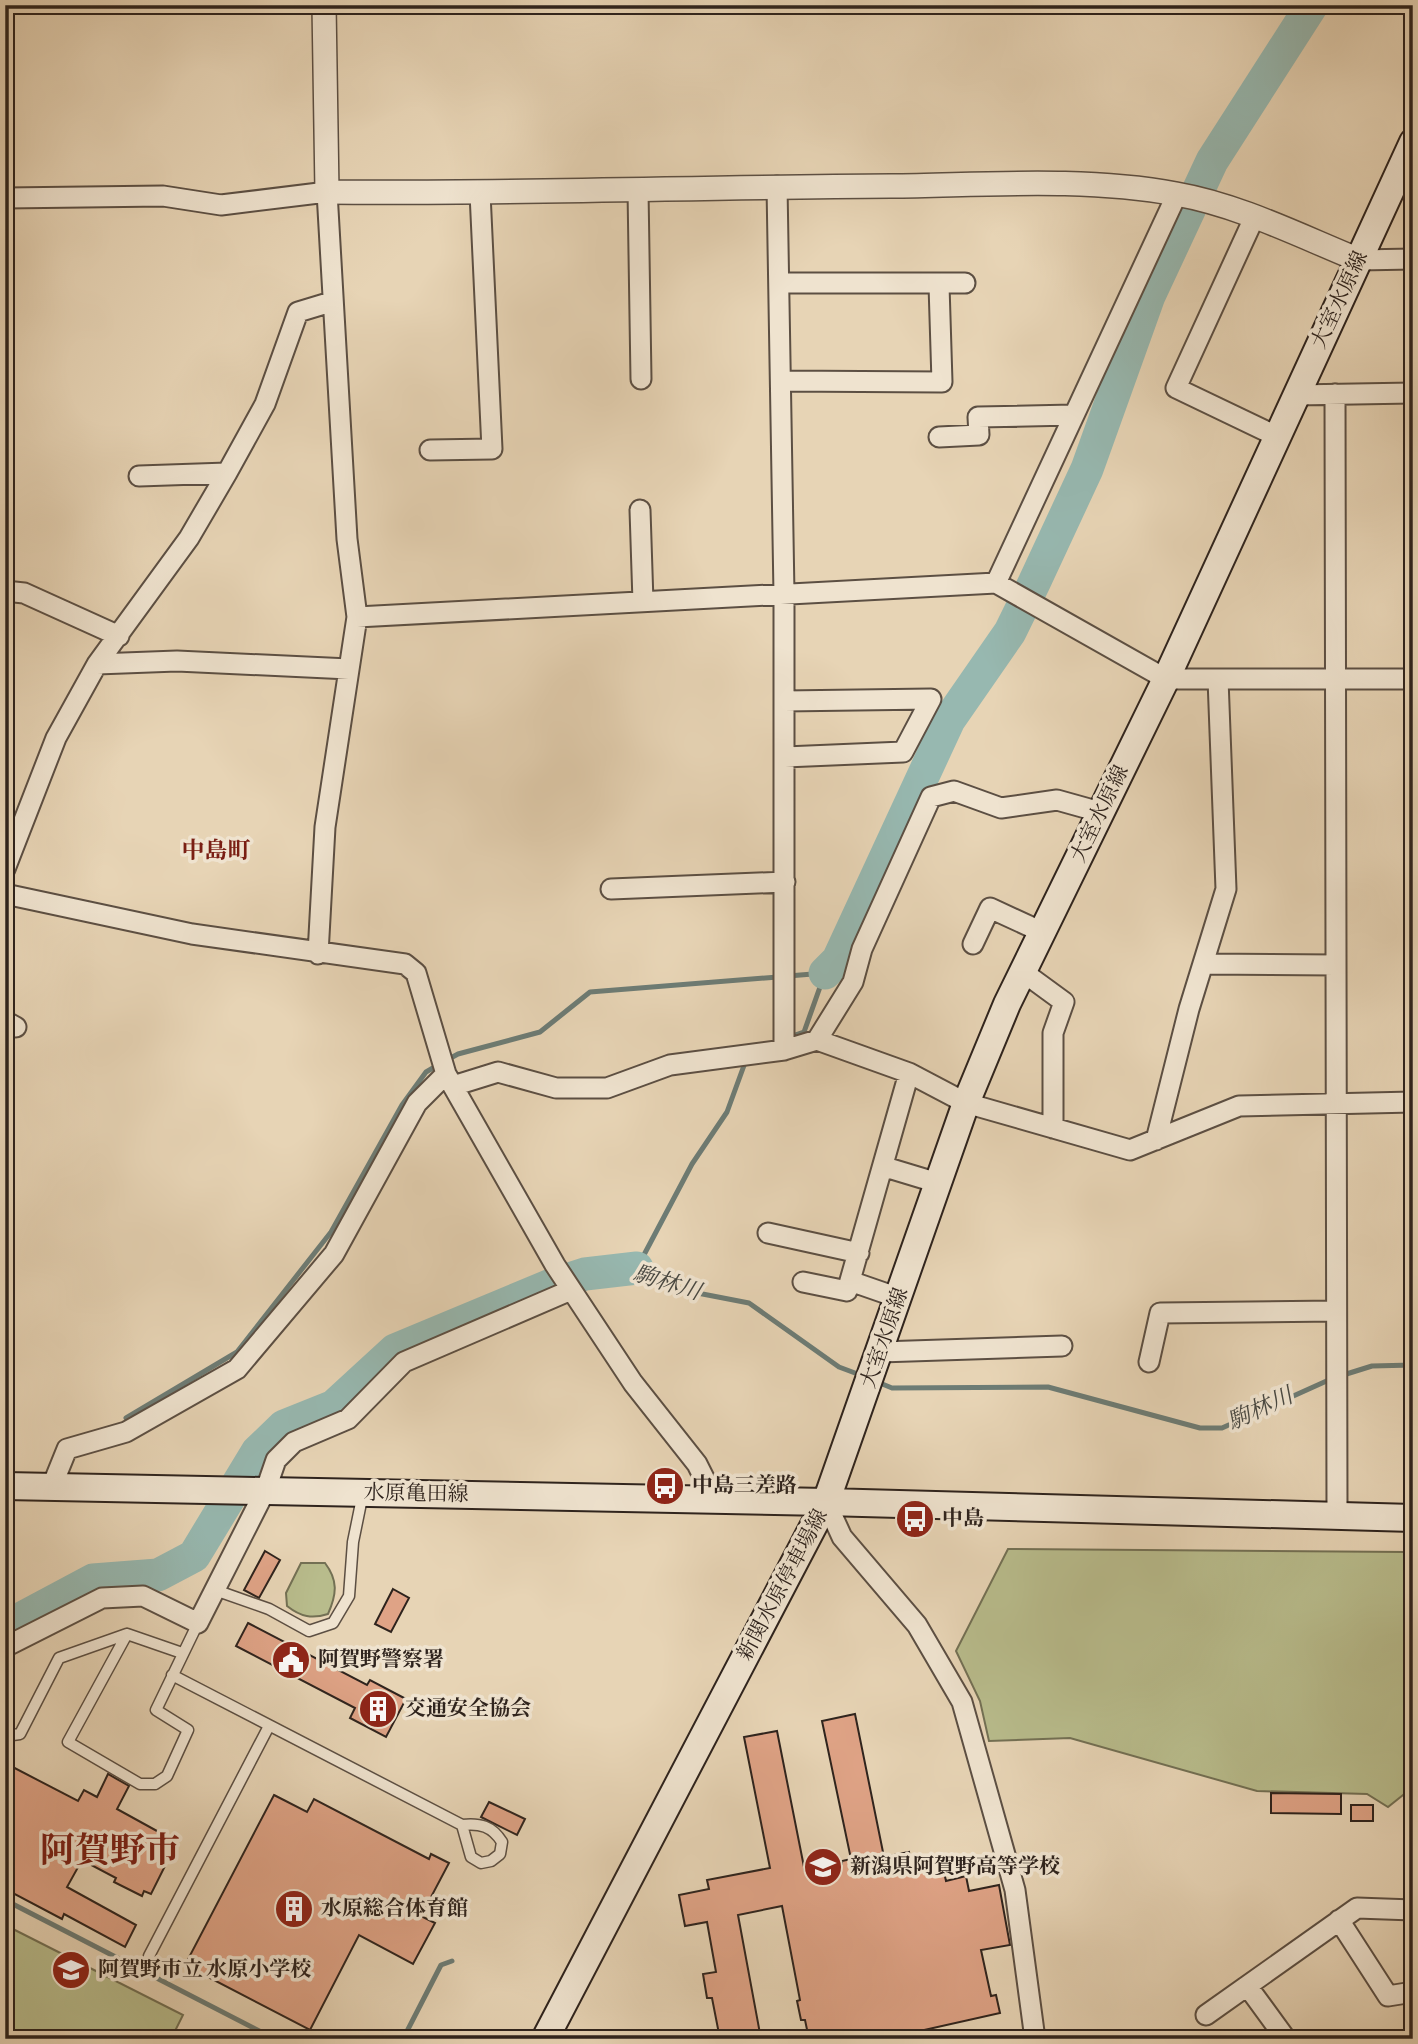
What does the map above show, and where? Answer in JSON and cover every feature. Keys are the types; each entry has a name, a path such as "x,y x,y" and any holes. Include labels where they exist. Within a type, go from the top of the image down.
{"main road":[{"name":"大室水原線","path":"826,1502 966,1103 1023,971 1166,679 1413,142"},
{"name":"水原亀田線","path":"5,1486 826,1502"},
{"name":"新関水原停車場線","path":"545,2039 826,1502 1413,1518"}],"street":[{"path":"318,954 325,827 357,617 346,539 331,302 324,5"},
{"path":"5,198 163,196 221,205 327,192 480,193 777,186 1091,185 1177,194 1254,218 1359,260 1413,259"},
{"path":"777,186 784,594 784,1050"},
{"path":"638,190 641,379"},
{"path":"430,450 492,449 480,193"},
{"path":"996,583 1177,194"},
{"path":"1254,218 1176,388 1276,436"},
{"path":"779,283 965,283"},
{"path":"780,381 942,382 939,285"},
{"path":"5,869 56,738 97,664 189,538 227,473 265,404 298,312 331,302"},
{"path":"1296,395 1413,393"},
{"path":"1335,394 1336,1515"},
{"path":"939,437 979,435 978,417 1073,415"},
{"path":"139,476 227,473"},
{"path":"640,510 643,602"},
{"path":"357,617 996,583 1166,679 1413,679"},
{"path":"5,591 24,593 118,636"},
{"path":"97,664 177,661 349,669"},
{"path":"1156,1140 1203,964 1226,890 1218,679"},
{"path":"784,701 931,699 903,752 785,757"},
{"path":"817,1040 853,982 862,948 931,797 941,792 954,791 1001,808 1056,800 1100,812"},
{"path":"611,889 785,882"},
{"path":"5,894 192,934 318,954 405,964 416,973 450,1080 555,1265 633,1383 697,1464 715,1500"},
{"path":"973,944 990,908 1042,932"},
{"path":"1203,964 1336,965"},
{"path":"1023,971 1064,1002 1053,1033 1053,1128"},
{"path":"52,1486 67,1449 126,1432 237,1369 334,1254 416,1103 450,1080 498,1072 556,1088 607,1088 670,1065 784,1050 817,1040 909,1073 966,1103 1130,1150 1239,1106 1413,1102"},
{"path":"803,1282 847,1291 885,1167 909,1073"},
{"path":"885,1167 938,1183"},
{"path":"768,1233 859,1253"},
{"path":"850,1281 899,1298"},
{"path":"5,1647 102,1598 143,1596 198,1623 259,1489 276,1460 294,1442 348,1419 404,1362 571,1290"},
{"path":"1149,1363 1160,1313 1336,1311"},
{"path":"880,1352 1062,1346"},
{"path":"826,1502 842,1537 917,1625 962,1702 1015,1890 1035,2039"},
{"path":"1206,2015 1357,1908 1413,1910"},
{"path":"1339,1920 1388,1996 1413,1992"},
{"path":"1248,1987 1286,2039"}],"lane":[{"path":"215,1590 270,1609 309,1631 333,1623 349,1596 352,1542 363,1493"},
{"path":"127,1634 68,1742 141,1784 155,1784 166,1776 188,1730 156,1710 198,1623"},
{"path":"5,1736 20,1734 60,1658 127,1634 182,1653"},
{"path":"172,1675 462,1825 485,1826 495,1831 502,1842 500,1854 491,1861 481,1863 471,1857 462,1825"},
{"path":"149,1956 269,1726"}],"green space":[{"path":"1008,1549 1407,1552 1413,1678 1413,1787 1388,1807 1367,1794 1257,1791 1070,1738 989,1741 980,1701 956,1651"},
{"path":"301,1563 325,1563 329,1569 335,1587 328,1614 307,1616 287,1606 286,1593"},
{"name":"阿賀野市立 水原小学校","path":"5,1925 183,2015 171,2039 5,2039"}],"building":[{"path":"265,1551 280,1560 259,1598 244,1590"},
{"path":"393,1589 409,1598 391,1632 375,1624"},
{"path":"248,1623 367,1685 370,1680 406,1699 386,1737 350,1718 355,1708 236,1646"},
{"path":"855,1714 884,1857 909,1852 912,1869 942,1863 946,1881 966,1876 969,1891 999,1885 1010,1945 981,1950 991,1996 996,1995 1000,2013 884,2039 809,2039 797,2001 800,2000 782,1906 738,1915 761,2039 720,2039 712,1998 707,1998 703,1974 716,1972 707,1922 685,1926 679,1895 709,1889 707,1880 770,1868 744,1737 777,1731 805,1872 842,1864 842,1861 851,1859 822,1721"},
{"path":"5,1763 78,1801 84,1790 97,1797 108,1774 129,1786 117,1809 177,1842 151,1894 144,1891 142,1896 114,1882 116,1878 82,1860 67,1887 136,1925 125,1947 64,1914 62,1919 5,1889"},
{"path":"1271,1793 1341,1794 1341,1814 1271,1813"},
{"name":"水原総合体育館","path":"274,1795 307,1812 314,1799 429,1859 431,1854 449,1863 421,1916 435,1923 413,1964 359,1935 310,2030 185,1965"},
{"path":"489,1802 525,1819 517,1835 481,1817"},
{"path":"1351,1805 1373,1805 1373,1821 1351,1821"}],"waterway":[{"path":"825,973 838,960 949,720 1010,632 1034,583 1087,469 1149,296 1212,161 1312,5"},
{"path":"788,976 825,973 804,1032 789,1037"},
{"path":"447,1060 458,1054 540,1032 590,992 778,977"},
{"name":"駒林川","path":"746,1060 727,1112 692,1164 637,1268 654,1279 687,1291 749,1303 839,1367 863,1376"},
{"path":"126,1418 237,1352 331,1232 402,1105 426,1072 438,1065"},
{"name":"駒林川","path":"5,1627 93,1580 158,1575 194,1556 257,1452 284,1426 334,1406 395,1350 551,1285 585,1274 637,1268"},
{"name":"駒林川","path":"1340,1376 1372,1366 1413,1365"},
{"name":"駒林川","path":"875,1381 892,1388 1048,1387 1200,1428 1222,1428 1331,1379"},
{"path":"5,1900 275,2039"},
{"path":"403,2039 441,1965 452,1961"}],"place":[{"name":"中島三差路","path":"665,1486"},
{"name":"中島","path":"915,1519"},
{"name":"阿賀野警察署","path":"291,1660"},
{"name":"交通安全協会","path":"378,1709"},
{"name":"新潟県阿賀野高等学校","path":"823,1867"},
{"name":"水原総合体育館","path":"294,1909"},
{"name":"阿賀野市立 水原小学校","path":"71,1970"}],"district":[{"name":"中島町","path":"216,851"},
{"name":"阿賀野市","path":"110,1851"}]}
